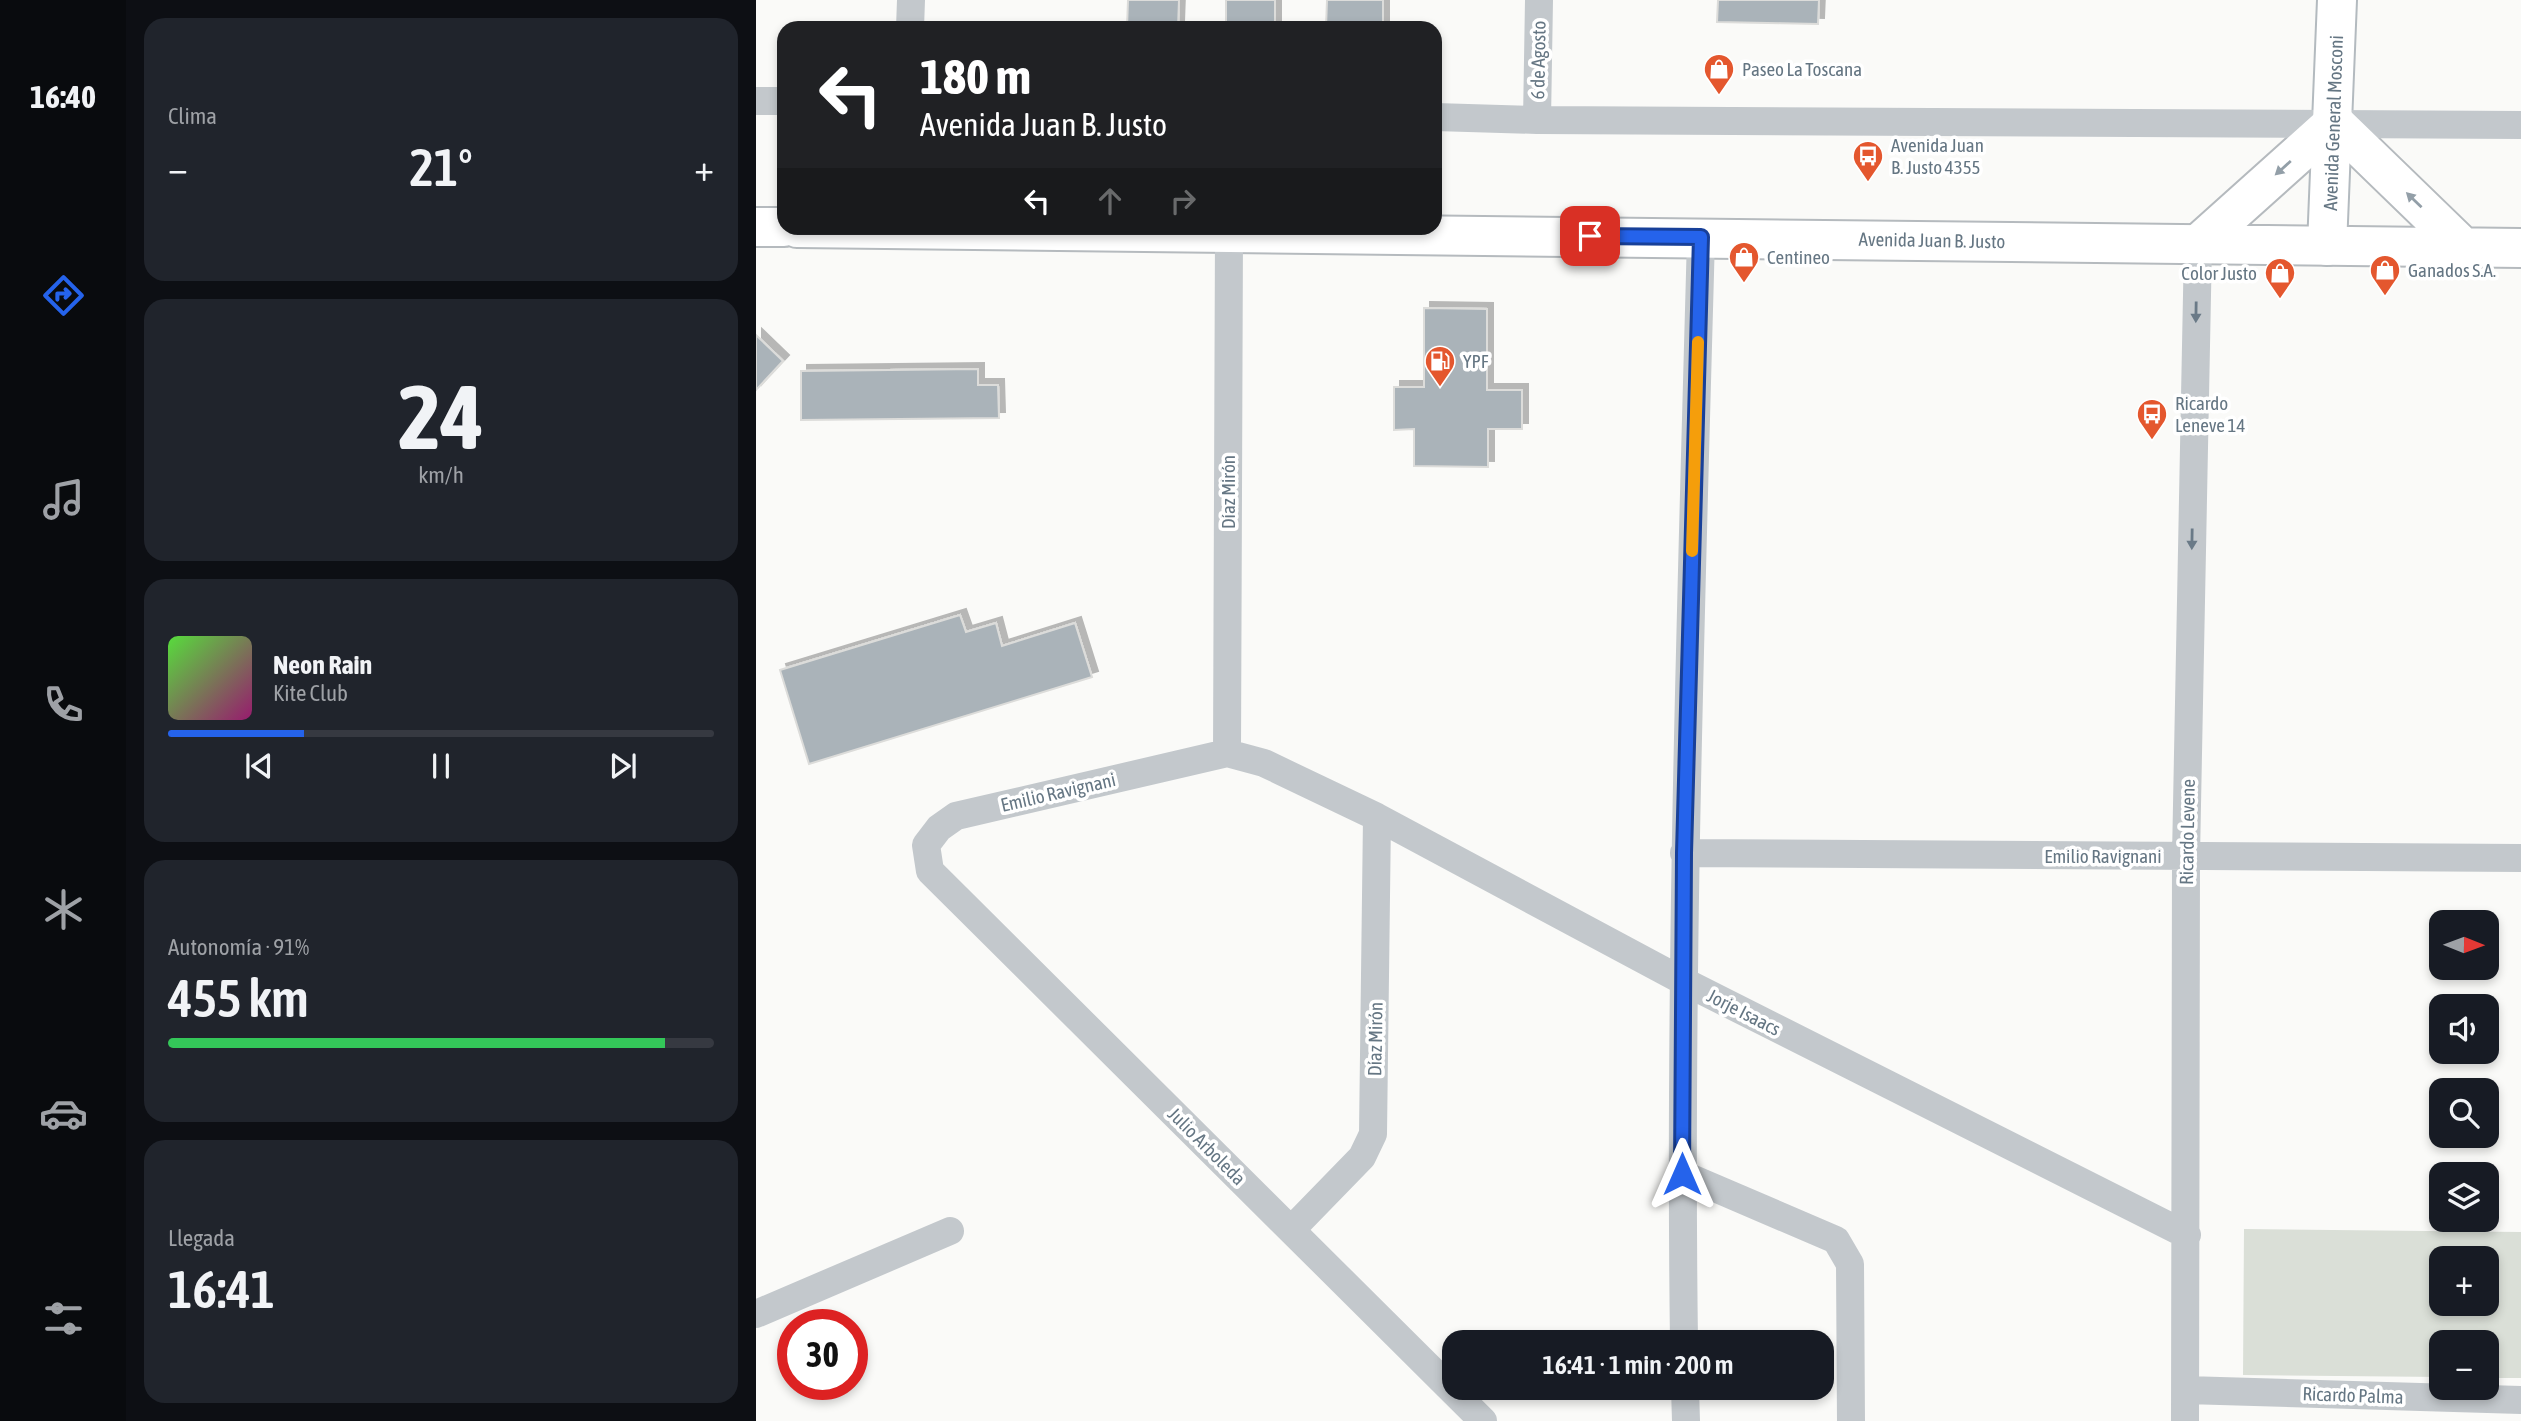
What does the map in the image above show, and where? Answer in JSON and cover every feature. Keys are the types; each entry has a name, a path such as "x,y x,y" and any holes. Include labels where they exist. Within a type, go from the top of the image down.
{"main road":[{"name":"Avenida General Mosconi","path":"2327,246 2337,0"},
{"path":"2198,244 2334,122 2463,247"},
{"path":"756,227 777,227"},
{"name":"Avenida Juan B. Justo","path":"1442,234 2521,248"}],"street":[{"path":"910,21 911,0"},
{"name":"6 de Agosto","path":"1537,120 1539,0"},
{"path":"756,101 777,101"},
{"path":"1442,117 1537,120 2521,125"},
{"name":"Díaz Mirón","path":"1227,753 1229,235"},
{"path":"1685,1330 1682,1174 1684,853 1701,237"},
{"name":"Ricardo Levene","path":"2185,1421 2186,856 2198,244"},
{"name":"Jorje Isaacs","path":"1227,753 1264,763 1377,817 1683,981 2186,1235"},
{"name":"Emilio Ravignani","path":"930,872 926,845 939,828 956,816 1227,753"},
{"name":"Díaz Mirón","path":"1291,1230 1362,1157 1373,1134 1377,817"},
{"name":"Emilio Ravignani","path":"1684,853 2521,858"},
{"name":"Julio Arboleda","path":"930,872 1483,1421"},
{"path":"1682,1174 1836,1240 1850,1264 1851,1421"},
{"path":"756,1314 950,1231"},
{"name":"Ricardo Palma","path":"2186,1390 2521,1399"},
{"path":"1685,1400 1686,1421"}],"shaded area":[{"path":"2244,1229 2521,1232 2521,1378 2499,1378 2499,1330 2429,1330 2429,1377 2243,1375"}],"building":[{"path":"1128,0 1179,0 1178,21 1127,21"},
{"path":"1226,0 1275,0 1275,21 1226,21"},
{"path":"1327,0 1383,0 1383,21 1326,21"},
{"path":"1718,0 1819,0 1818,24 1717,22"},
{"name":"YPF","path":"1424,308 1487,309 1487,390 1522,390 1522,429 1488,429 1488,467 1414,466 1414,429 1394,430 1394,387 1424,387"},
{"path":"756,335 783,361 756,390"},
{"path":"978,369 978,385 998,385 999,418 801,420 801,371"},
{"path":"960,615 966,632 996,623 1002,646 1075,623 1092,677 809,764 780,670"}],"slow traffic":[{"path":"1692,551 1698,342"}],"place":[{"name":"Paseo La Toscana","path":"1719,96"},
{"name":"Avenida Juan B. Justo 4355","path":"1868,183"},
{"name":"Centineo","path":"1744,284"},
{"name":"Ganados S.A.","path":"2385,297"},
{"name":"Color Justo","path":"2280,300"},
{"name":"YPF","path":"1440,388"},
{"name":"Ricardo Leneve 14","path":"2152,441"}],"route":[{"path":"1590,236 1701,237 1684,853 1682,1174"}]}
